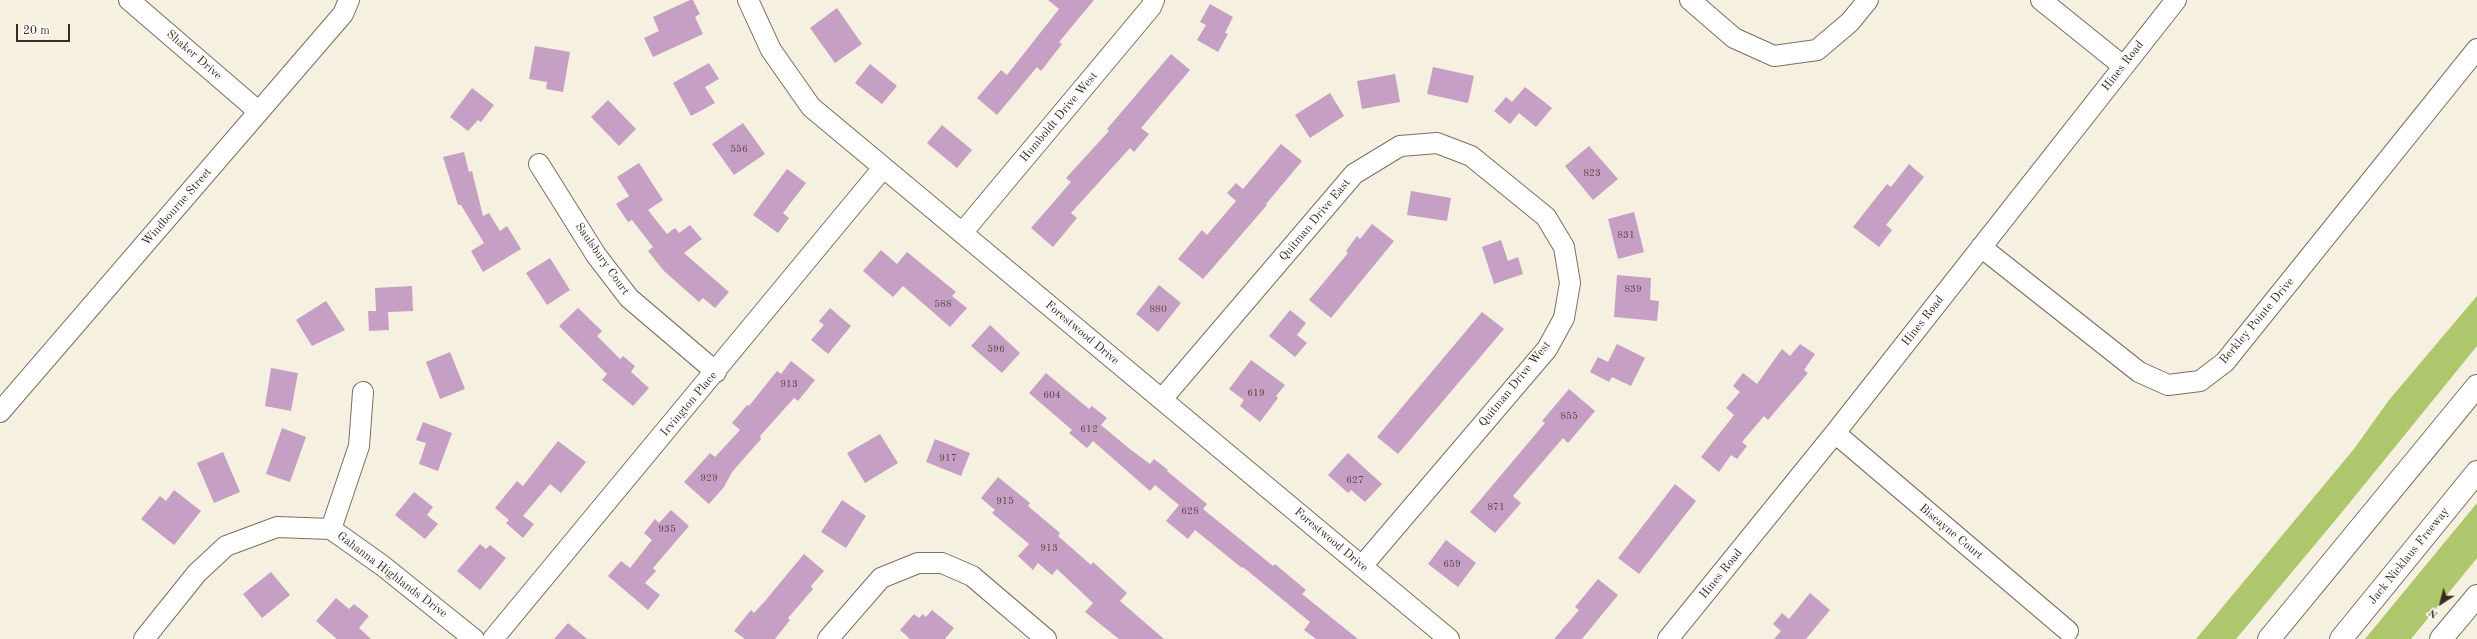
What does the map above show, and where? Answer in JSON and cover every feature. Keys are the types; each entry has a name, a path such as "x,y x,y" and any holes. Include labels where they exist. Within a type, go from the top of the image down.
{"highway":[{"path":"2269,639 2477,386"},
{"name":"Jack Nicklaus Freeway","path":"2340,639 2477,472"},
{"path":"2441,639 2477,596"}],"street":[{"name":"Shaker Drive","path":"129,0 258,111"},
{"name":"Windbourne Street","path":"0,412 343,14 349,0"},
{"name":"Forestwood Drive","path":"748,0 771,50 812,107 883,168 962,232 1449,639"},
{"name":"Humboldt Drive West","path":"962,232 1151,7 1154,0"},
{"path":"1690,0 1734,38 1774,56 1817,50 1850,22 1868,0"},
{"path":"2041,0 2123,66"},
{"name":"Hines Road","path":"1668,639 1835,433 2176,0"},
{"name":"Berkley Pointe Drive","path":"1981,247 2139,372 2168,385 2200,381 2225,362 2477,49"},
{"name":"Quitman Drive East","path":"1162,399 1354,174 1400,146 1437,143 1472,156 1509,186"},
{"name":"Saulsbury Court","path":"539,164 596,255 630,298 716,372"},
{"name":"Irvington Place","path":"494,639 883,168"},
{"name":"Quitman Drive West","path":"1362,566 1546,349 1564,318 1570,282 1564,247 1546,217 1509,186"},
{"path":"331,529 358,446 363,392"},
{"name":"Biscayne Court","path":"1835,433 2068,631"},
{"name":"Gahanna Highlands Drive","path":"144,639 197,574 226,546 277,527 331,529 383,566 474,639"},
{"path":"828,639 881,578 918,563 942,563 972,576 1046,639"}],"green space":[{"path":"2477,296 2477,346 2338,517 2236,639 2196,639 2354,449 2389,400"},
{"path":"2477,503 2477,558 2411,639 2365,639"}],"building":[{"path":"693,0 700,14 695,17 703,34 653,57 644,38 659,31 653,17"},
{"path":"1048,0 1094,0 1059,42 1062,44 1041,71 1037,67 997,115 977,98 1001,70 1007,75 1059,9"},
{"path":"1210,4 1233,17 1225,33 1228,34 1218,52 1197,40 1206,25 1200,22"},
{"path":"837,8 862,44 835,63 810,28"},
{"path":"535,46 570,52 563,92 546,89 547,82 529,79"},
{"path":"1171,54 1190,70 1141,128 1149,134 1134,152 1130,148 1071,213 1077,218 1053,247 1031,228 1071,182 1066,178 1109,131 1107,129"},
{"path":"709,63 719,79 705,87 715,103 691,116 673,83"},
{"path":"870,64 897,86 882,104 855,83"},
{"path":"1433,67 1474,76 1468,103 1427,94"},
{"path":"1395,74 1400,102 1362,109 1357,81"},
{"path":"1525,87 1552,108 1536,127 1519,113 1510,124 1494,111 1506,97 1512,102"},
{"path":"472,88 494,105 481,122 478,120 468,131 450,117"},
{"path":"1330,93 1344,116 1310,138 1295,115"},
{"path":"608,100 636,129 619,146 591,117"},
{"path":"743,123 765,154 734,175 712,144"},
{"path":"942,125 972,150 957,168 927,143"},
{"path":"1281,144 1302,161 1266,204 1267,205 1203,279 1178,259 1202,230 1207,235 1236,201 1227,193 1236,183 1243,189"},
{"path":"1589,146 1618,179 1593,200 1565,166"},
{"path":"464,152 469,172 472,171 483,216 489,213 500,231 507,226 521,249 483,272 471,251 484,243 461,205 458,205 443,157"},
{"path":"639,163 663,200 648,210 667,234 675,228 679,233 690,225 702,239 684,253 729,292 715,308 703,298 699,302 664,271 648,251 653,247 632,220 628,222 616,204 629,196 617,177"},
{"path":"1909,164 1924,177 1886,225 1892,230 1879,247 1853,227 1887,184 1891,187"},
{"path":"787,169 806,183 783,213 789,218 778,233 753,215"},
{"path":"1411,191 1451,198 1447,221 1407,215"},
{"path":"1634,212 1644,252 1618,259 1608,219"},
{"path":"1372,224 1394,241 1331,318 1309,300 1348,253 1346,251 1357,236 1360,239"},
{"path":"1501,240 1508,261 1518,257 1523,274 1494,284 1482,247"},
{"path":"881,250 897,264 907,252 956,292 952,296 967,308 950,327 903,286 893,297 863,271"},
{"path":"550,258 570,290 547,305 526,273"},
{"path":"1617,275 1651,278 1650,300 1659,301 1657,321 1614,317"},
{"path":"1159,285 1181,303 1158,332 1136,314"},
{"path":"412,286 413,311 388,312 389,330 369,331 368,311 376,311 375,288"},
{"path":"326,301 345,330 312,346 296,320"},
{"path":"578,308 602,331 597,336 620,359 623,356 635,366 631,372 649,388 633,406 602,380 607,374 559,326"},
{"path":"830,308 851,326 828,354 811,340 824,325 819,321"},
{"path":"1290,310 1306,323 1297,335 1307,343 1295,357 1269,336"},
{"path":"1482,312 1504,329 1398,454 1377,437"},
{"path":"990,325 1020,353 1002,373 971,346"},
{"path":"1617,344 1645,358 1631,386 1612,377 1609,382 1590,372 1598,357 1608,362"},
{"path":"1800,344 1815,354 1804,370 1808,373 1768,420 1764,416 1742,442 1747,446 1737,459 1731,455 1719,472 1701,457 1734,415 1726,408 1740,392 1733,386 1743,373 1757,384 1782,349 1790,356"},
{"path":"450,352 465,389 440,399 426,362"},
{"path":"1251,360 1285,385 1276,396 1278,398 1260,422 1240,406 1244,400 1229,389"},
{"path":"791,361 815,380 798,401 794,398 760,436 761,439 732,472 724,487 709,504 684,482 710,453 715,457 740,430 732,423 747,405 749,406 777,371 781,374"},
{"path":"271,368 298,373 291,411 265,406"},
{"path":"1046,373 1089,409 1092,406 1107,418 1101,425 1131,450 1150,464 1154,459 1168,470 1167,471 1207,504 1203,509 1273,566 1275,564 1306,590 1302,594 1358,639 1316,639 1304,630 1310,622 1243,567 1242,568 1195,530 1188,539 1166,521 1179,505 1155,485 1150,491 1093,441 1087,448 1069,433 1072,430 1029,393"},
{"path":"1569,389 1595,411 1568,443 1563,438 1513,496 1521,503 1495,533 1470,512 1545,423 1542,421"},
{"path":"423,422 452,433 438,471 419,464 426,443 416,440"},
{"path":"282,428 306,437 290,482 266,474"},
{"path":"880,434 898,463 865,483 847,453"},
{"path":"935,439 970,453 961,476 926,462"},
{"path":"558,441 586,462 561,493 550,484 523,516 534,524 523,538 506,523 509,520 495,508 517,481 523,486"},
{"path":"223,452 240,492 214,503 197,463"},
{"path":"1348,453 1382,484 1365,502 1351,490 1348,493 1328,475"},
{"path":"998,477 1030,503 1028,506 1060,533 1058,536 1091,565 1093,562 1127,593 1120,601 1164,639 1119,639 1085,612 1093,603 1057,569 1052,575 1038,563 1033,570 1018,556 1029,544 992,513 995,510 981,498"},
{"path":"1675,484 1696,501 1639,574 1618,558"},
{"path":"174,490 201,511 174,545 141,519 160,496 166,501"},
{"path":"414,492 433,507 427,515 438,524 425,539 395,515"},
{"path":"842,500 866,516 846,548 821,532"},
{"path":"671,510 689,526 653,568 656,571 645,583 660,595 648,610 608,576 621,561 630,568 652,540 644,533 655,519 659,523"},
{"path":"1446,540 1476,563 1458,587 1428,564"},
{"path":"480,544 486,549 490,545 506,558 480,590 457,571"},
{"path":"804,554 824,571 811,586 813,589 788,618 790,620 775,639 745,639 734,631 751,610 754,613 765,601"},
{"path":"271,572 290,595 262,618 243,594"},
{"path":"1598,579 1618,595 1582,639 1554,639 1579,610 1575,607"},
{"path":"1810,593 1830,610 1806,639 1774,639 1781,631 1773,624 1782,613 1789,619"},
{"path":"336,598 349,609 354,604 369,616 359,628 371,639 337,639 316,621"},
{"path":"932,610 954,628 945,639 910,639 900,630 914,614 919,618 923,614 926,617"},
{"path":"568,623 587,639 554,639"}]}
